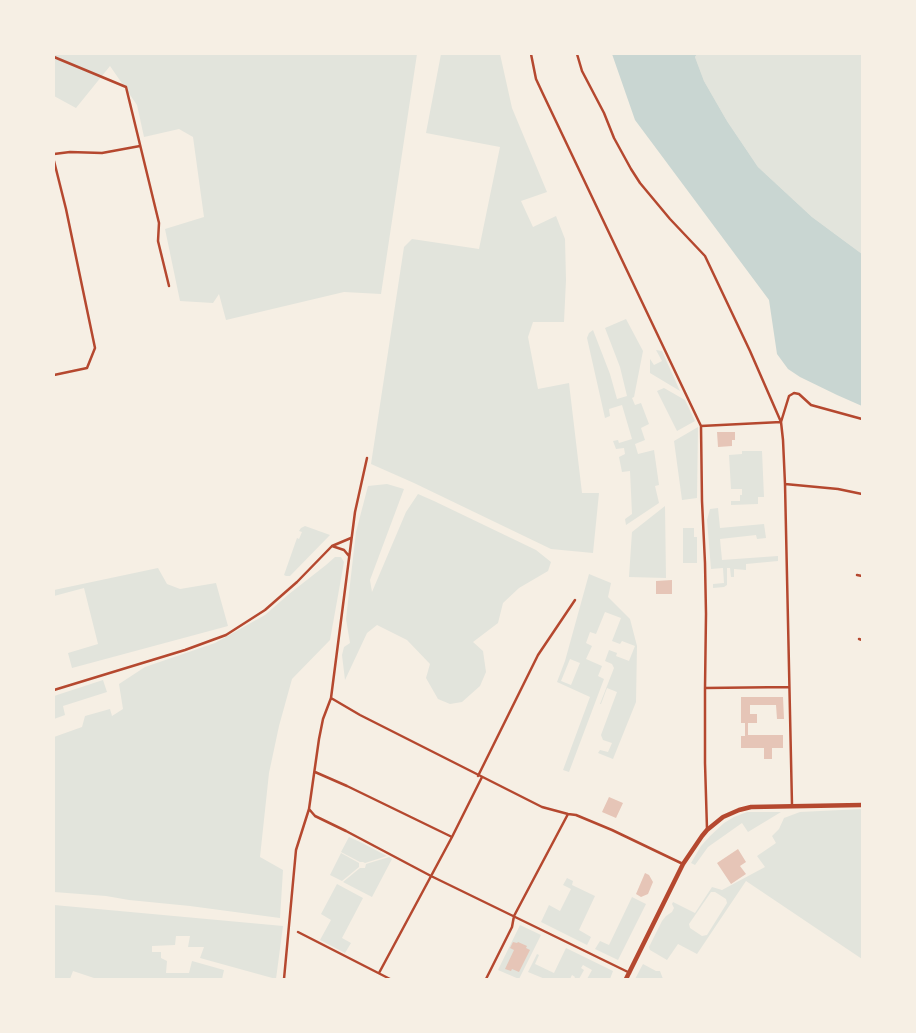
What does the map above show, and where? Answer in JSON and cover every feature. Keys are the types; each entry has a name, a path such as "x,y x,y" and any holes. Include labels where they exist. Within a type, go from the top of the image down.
{"highway":[{"path":"626,979 683,864 694,846 707,830 728,814 759,806 792,807 862,804"}],"street":[{"path":"531,54 536,78 543,94 701,426 706,606 705,763 707,830"},
{"path":"577,54 582,71 631,169 640,183 670,219 705,256 750,351 780,422 783,440 785,484 792,807"},
{"path":"54,57 126,87 159,222 158,241 169,286"},
{"path":"54,154 70,152 102,153 140,146"},
{"path":"54,161 95,348 87,368 54,375"},
{"path":"780,422 789,396 794,393 799,394 811,405 862,419"},
{"path":"701,426 780,422"},
{"path":"284,979 296,850 310,809 322,726 331,698 351,538 367,458"},
{"path":"785,484 838,489 862,494"},
{"path":"54,690 185,650 226,635 265,610 297,582 332,546 351,538"},
{"path":"332,546 344,550 349,556"},
{"path":"857,575 862,576"},
{"path":"379,973 452,837 538,655 575,600"},
{"path":"705,688 789,687"},
{"path":"331,698 360,715 542,807 576,815 683,864"},
{"path":"315,772 452,837"},
{"path":"310,809 315,816 432,876 630,973"},
{"path":"486,979 512,927 514,916 568,814"},
{"path":"298,932 390,979"}],"shaded area":[{"path":"54,54 417,54 381,294 344,292 226,320 219,294 213,303 180,301 165,229 204,217 193,137 179,129 144,137 137,105 110,66 76,108 54,96"},
{"path":"441,54 500,54 512,108 547,192 521,201 533,227 556,216 565,239 564,322 533,322 528,337 538,389 569,383 582,493 599,493 593,553 551,549 371,464 404,247 412,239 479,249 500,147 426,133"},
{"path":"612,54 697,54 695,57 704,81 727,121 758,167 812,217 862,254 862,406 800,377 788,369 777,354 769,300 635,120"},
{"path":"697,54 862,54 862,254 812,217 758,167 727,121 704,81 695,57"},
{"path":"626,319 643,351 634,397 632,398 635,405 641,403 649,424 641,428 645,440 635,444 638,454 654,450 659,485 655,486 659,503 626,525 625,519 632,514 630,471 622,472 619,457 625,454 624,448 616,449 613,441 618,440 619,443 632,439 622,405 609,409 610,416 605,418 587,338 593,330 610,374 617,399 627,396 620,367 605,328"},
{"path":"656,350 662,351 680,391 650,373 650,359 654,365 662,361"},
{"path":"664,388 685,400 695,421 677,431 657,391"},
{"path":"698,427 697,498 682,500 674,441"},
{"path":"742,451 762,451 764,497 758,497 758,504 731,505 731,501 740,501 742,489 731,489 729,455 742,454"},
{"path":"387,484 404,489 370,580 372,592 406,512 418,494 536,550 551,562 548,571 519,588 503,603 498,623 473,642 483,651 486,672 480,686 462,702 450,704 438,699 426,678 430,664 407,640 377,625 367,633 345,680 342,655 344,647 350,643 346,619 356,532 368,486"},
{"path":"665,506 666,578 629,577 632,532"},
{"path":"718,508 720,528 764,524 766,538 757,539 756,535 720,539 722,560 778,556 778,561 746,564 746,570 734,569 734,577 731,577 730,568 727,568 727,585 713,588 713,584 724,583 723,568 711,569 707,520 710,509"},
{"path":"305,526 330,535 290,576 286,576 284,575 297,538 299,539 302,532 299,531"},
{"path":"683,528 694,528 694,537 697,537 697,563 683,563"},
{"path":"335,557 341,557 344,562 330,640 292,679 269,773 260,857 283,870 280,918 106,896 54,892 54,737 82,727 85,716 110,709 112,716 123,709 119,684 145,667 215,643 265,615"},
{"path":"158,568 167,584 180,589 216,583 228,626 72,668 68,653 98,644 84,588 54,596 54,590"},
{"path":"589,574 611,583 608,597 630,619 637,646 636,702 613,759 598,753 600,750 608,752 612,743 603,740 601,735 617,692 607,688 600,704 614,668 612,664 605,661 609,650 617,653 616,656 629,661 635,646 622,641 620,644 612,641 621,618 605,612 596,634 590,632 586,643 592,646 586,659 602,666 598,676 604,679 569,772 563,770 590,697 557,682 565,661","holes":["570,659 580,663 571,685 561,681"]},
{"path":"103,680 107,692 63,706 65,715 54,719 54,696"},
{"path":"862,809 862,959 746,881 697,954 678,944 667,960 650,950 649,947 662,921 674,908 673,902 695,913 712,887 722,890 765,867 757,856 776,843 772,836 779,829 784,818 800,812","holes":["711,892 715,892 726,899 727,903 707,935 702,936 690,928 689,924"]},
{"path":"747,812 781,812 748,832 742,823 708,847 695,865 691,863 701,846 724,823"},
{"path":"349,837 387,856 365,863 360,862 341,852"},
{"path":"341,853 359,863 359,867 342,881 330,875"},
{"path":"389,857 392,859 372,897 343,882 360,868 365,868 366,864"},
{"path":"567,878 573,881 572,885 595,896 579,930 591,937 587,945 541,922 549,905 560,911 571,889 563,885"},
{"path":"337,884 363,898 342,938 351,943 345,953 320,940 331,920 321,914"},
{"path":"632,897 646,904 618,960 595,949 600,941 609,945"},
{"path":"54,905 283,926 276,979 200,958 204,947 188,947 190,936 176,936 175,945 152,946 152,952 161,952 161,958 167,961 166,973 189,973 192,961 224,970 222,979 97,979 73,971 70,979 54,979"},
{"path":"520,925 541,935 519,979 498,970"},
{"path":"566,948 613,971 610,979 587,979 592,970 583,965 581,968 584,970 579,979 574,979 575,977 572,975 570,979 545,979 528,972 537,954 539,955 535,964 554,973"},
{"path":"643,964 656,971 660,971 663,979 635,979"}],"building":[{"path":"717,432 735,432 735,440 732,440 732,446 718,447"},
{"path":"672,580 672,594 656,594 656,581"},
{"path":"741,697 783,697 784,719 777,719 776,705 750,705 750,714 757,714 757,723 748,723 748,735 783,735 783,748 772,748 772,759 764,759 764,748 741,748 741,736 745,736 745,723 741,723"},
{"path":"609,797 623,803 616,818 602,812"},
{"path":"738,849 746,862 740,866 746,874 731,884 717,863"},
{"path":"645,873 649,875 653,882 648,894 641,897 636,894"},
{"path":"513,942 527,946 526,948 530,950 519,972 505,969 514,950 510,948"}]}
